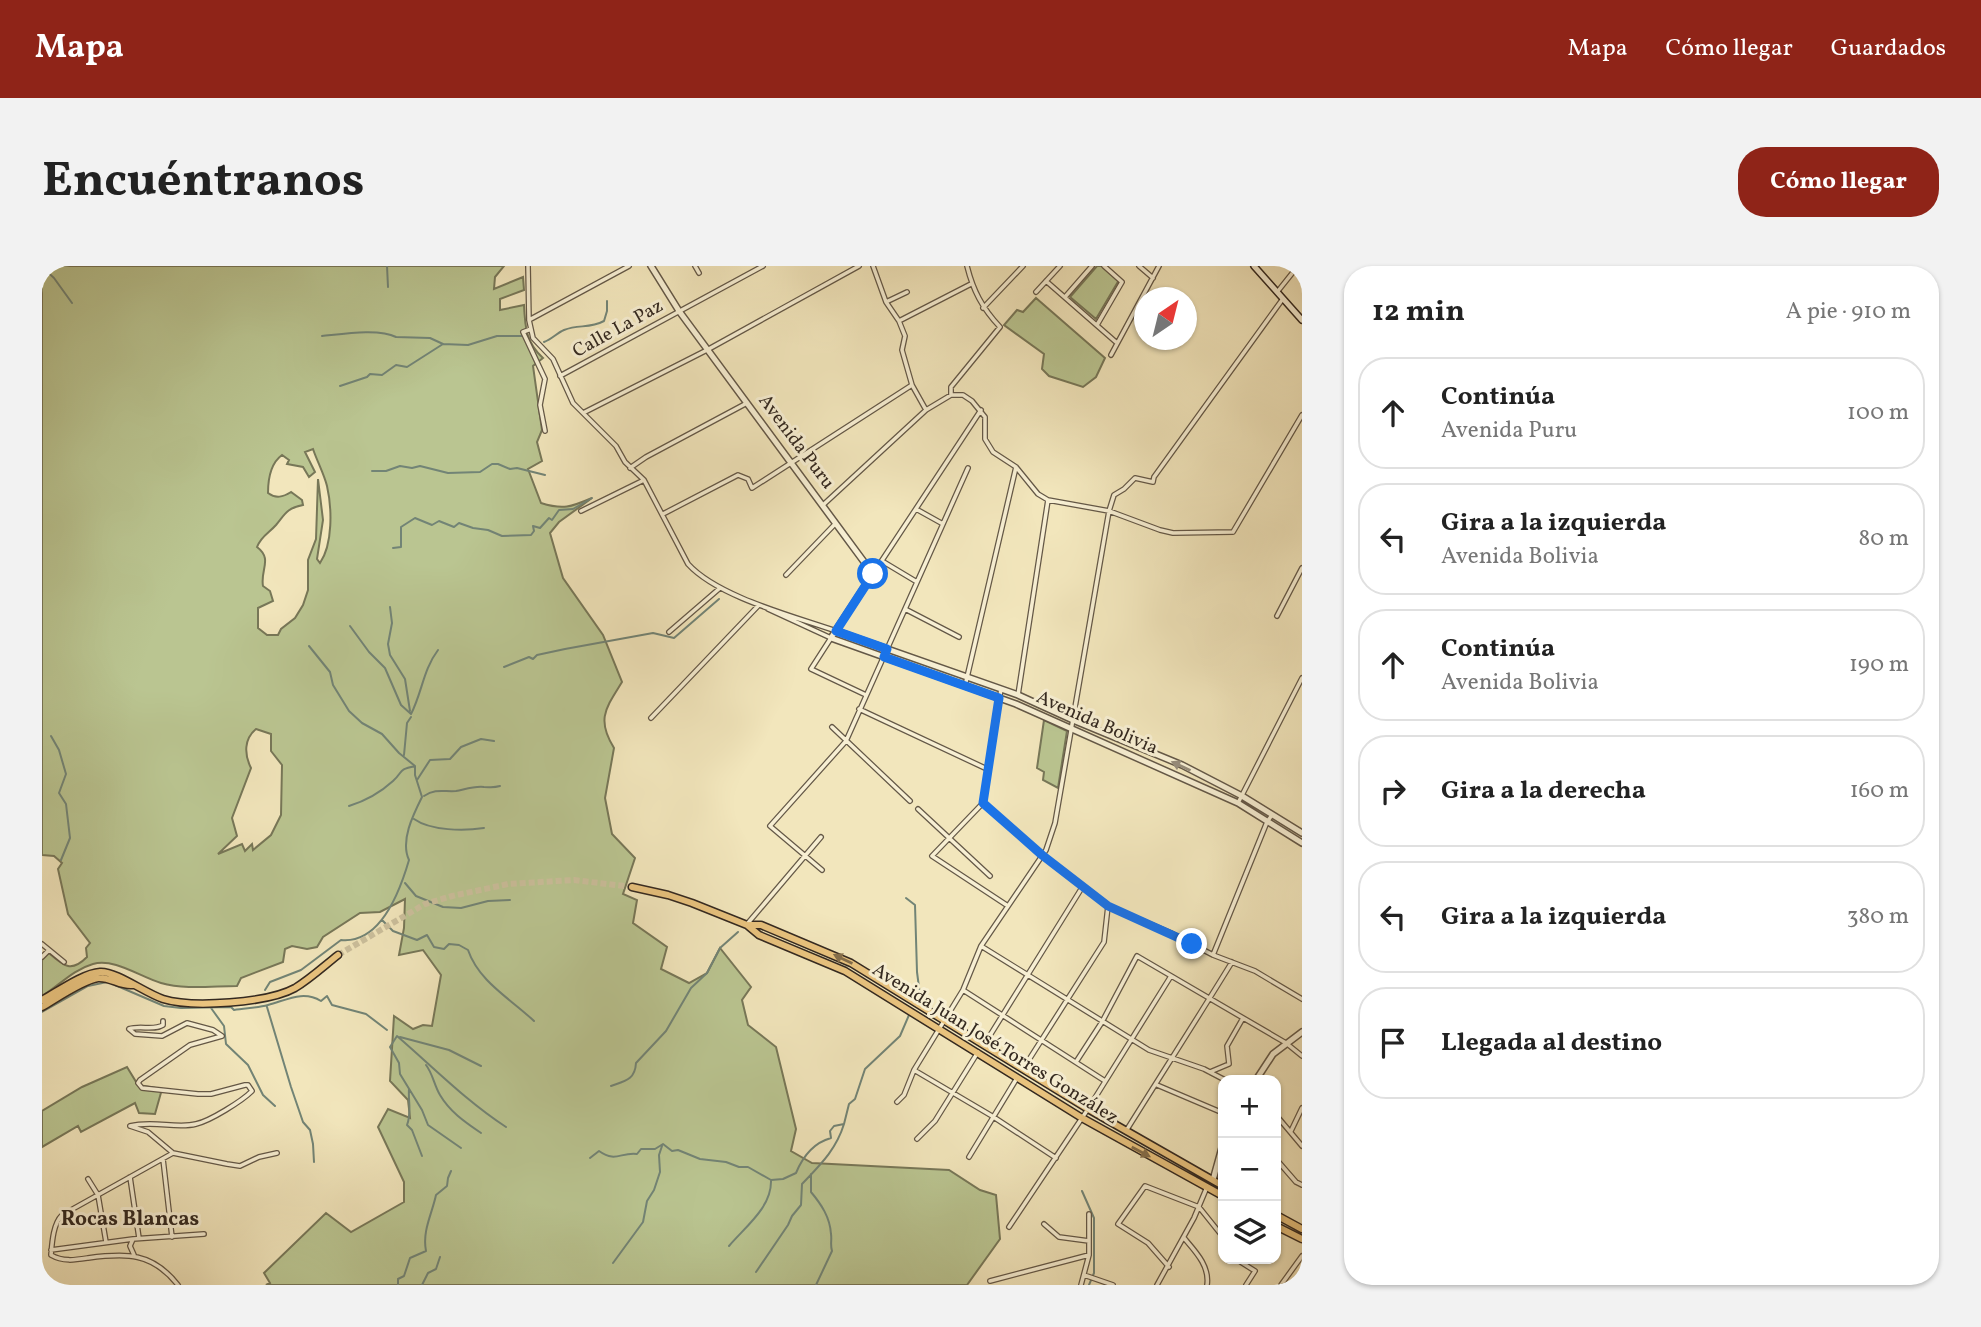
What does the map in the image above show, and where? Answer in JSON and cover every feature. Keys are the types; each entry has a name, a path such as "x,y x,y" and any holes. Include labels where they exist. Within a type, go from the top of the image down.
{"main road":[{"name":"Avenida Juan José Torres González","path":"632,887 668,894 747,925 759,935 845,971 1083,1118 1218,1193"},
{"name":"Avenida Juan José Torres González","path":"747,925 761,925 823,950 869,973 1088,1109 1218,1183"},
{"path":"42,1000 97,972 107,972 163,999 182,1003 234,1002 262,998 297,987 338,955"},
{"path":"42,1007 99,978 125,986 132,985"},
{"path":"919,1016 924,1007"},
{"path":"1281,1218 1302,1229"},
{"path":"1281,1228 1302,1239"}],"street":[{"path":"528,266 529,320 537,344 552,359 573,403 616,446 630,468 644,480 688,564 697,574 759,605 836,631"},
{"path":"529,320 629,266"},
{"name":"Avenida Puru","path":"651,266 707,350 873,574"},
{"path":"695,266 699,273"},
{"name":"Calle La Paz","path":"560,376 763,266"},
{"path":"583,414 707,350 859,266"},
{"path":"873,266 886,302 905,336 902,350 912,385 926,410"},
{"path":"951,395 951,387 1000,327 983,308 971,284 967,266"},
{"path":"983,308 1023,266"},
{"path":"1036,292 1060,266"},
{"path":"1065,298 1092,266"},
{"path":"1097,325 1122,282 1104,266"},
{"path":"1139,266 1153,278"},
{"path":"1111,355 1159,266"},
{"path":"1254,266 1302,320"},
{"path":"1278,291 1298,266"},
{"path":"1046,282 1117,343"},
{"path":"898,321 971,284"},
{"path":"886,302 907,292"},
{"path":"897,1102 904,1095 914,1070 963,990 981,946 1042,855 1055,823 1114,495 1135,478 1153,482 1284,298"},
{"path":"531,329 523,332 545,379 540,405 545,431"},
{"path":"663,514 738,475 748,479 752,488 912,385"},
{"path":"823,505 926,410 951,395 963,395 981,410 985,417 985,439 993,452 1016,467 1038,494 1048,500 1109,511 1173,533 1233,532 1302,415"},
{"path":"630,468 747,403"},
{"path":"866,695 811,669 981,410"},
{"path":"965,686 1016,467"},
{"path":"822,870 771,826 846,741 968,468"},
{"path":"581,511 644,480"},
{"path":"1018,695 1048,500"},
{"path":"916,509 943,524"},
{"path":"786,575 836,522"},
{"path":"882,561 917,582"},
{"path":"1277,616 1302,568"},
{"path":"669,632 720,587"},
{"path":"651,718 759,605"},
{"path":"766,607 774,614 831,638"},
{"path":"905,609 959,637"},
{"name":"Avenida Bolivia","path":"836,631 1018,695 1182,765 1242,796 1302,834"},
{"name":"Avenida Bolivia","path":"831,638 999,698 1071,729 1238,803 1302,844"},
{"path":"1238,803 1302,678"},
{"path":"1001,689 983,803 932,856 1008,906"},
{"path":"859,709 987,769"},
{"path":"832,727 909,801"},
{"path":"983,803 1042,855 1108,906 1171,933 1213,955 1255,971 1302,999"},
{"path":"918,809 990,876"},
{"path":"1213,955 1272,815"},
{"path":"747,925 821,837"},
{"path":"984,1045 1083,886"},
{"path":"1023,1069 1104,942 1108,906"},
{"path":"42,944 64,962"},
{"path":"981,946 1130,1039 1171,1059 1218,1076"},
{"path":"42,957 49,950"},
{"path":"1076,1062 1102,1022 1137,956 1286,1043 1302,1056"},
{"path":"1126,1131 1232,962"},
{"path":"1009,1227 1083,1118 1171,975"},
{"path":"963,990 1105,1081"},
{"path":"1210,1072 1229,1065 1227,1046 1243,1018"},
{"path":"163,1021 157,1028 129,1029 135,1034 162,1036 187,1023 213,1030 222,1037 190,1045 139,1080 142,1088 211,1094 248,1085 252,1091 228,1108 195,1125 142,1122 130,1126 148,1132 173,1153"},
{"path":"1259,1075 1273,1054 1302,1032"},
{"path":"917,1139 935,1121 978,1052"},
{"path":"914,1070 1056,1158"},
{"path":"969,1157 1018,1077"},
{"path":"1157,1085 1218,1111"},
{"path":"1291,1132 1302,1108"},
{"path":"1281,1121 1302,1146"},
{"path":"177,1285 161,1269 134,1255 66,1260 53,1257 51,1250 58,1219 173,1153 240,1166 259,1157 277,1153"},
{"path":"163,1159 172,1237"},
{"path":"1213,1180 1218,1162"},
{"path":"1281,1164 1296,1182 1302,1185"},
{"path":"130,1177 139,1238"},
{"path":"88,1179 98,1195 106,1242"},
{"path":"1168,1267 1149,1242 1118,1224 1145,1186 1199,1207 1218,1231"},
{"path":"1157,1285 1184,1238 1206,1187"},
{"path":"1081,1285 1089,1255 1089,1214"},
{"path":"1044,1224 1059,1237 1089,1241"},
{"path":"51,1250 139,1238 204,1234"},
{"path":"1184,1238 1198,1254 1209,1275 1207,1285"},
{"path":"133,1239 130,1246 134,1255"},
{"path":"990,1281 1089,1255"},
{"path":"1281,1285 1302,1256"},
{"path":"1244,1264 1255,1271 1246,1285"},
{"path":"1084,1275 1113,1285"}],"green space":[{"path":"42,266 504,266 495,277 494,289 523,277 524,290 500,299 500,310 524,305 528,334 533,346 543,358 533,366 542,430 537,442 542,461 528,469 541,503 567,507 592,498 559,522 550,533 563,578 603,635 622,682 605,714 605,729 614,748 605,798 612,834 635,858 623,894 637,900 633,923 667,947 661,969 689,983 707,973 720,948 751,987 742,1000 748,1025 776,1047 796,1129 791,1151 812,1163 949,1170 980,1190 996,1195 1000,1239 967,1285 266,1285 270,1283 264,1273 326,1213 351,1232 404,1202 404,1182 378,1127 388,1109 410,1118 408,1100 390,1081 394,1016 413,1029 423,1025 432,1026 441,975 423,950 399,955 405,899 380,912 360,913 323,937 317,947 307,949 292,946 285,949 283,962 241,978 237,986 170,985 119,966 101,963 79,970 42,996 42,960 49,953 63,964 76,965 87,957 86,948 90,943 68,914 58,869 62,863 54,856 42,855","holes":["313,449 329,495 330,526 327,546 320,563 317,559 323,520 318,479 316,539 308,560 308,590 295,618 281,629 278,635 267,635 258,628 258,608 273,601 270,591 263,586 265,560 262,551 257,547 287,512 303,505 302,500 291,492 280,497 268,493 270,477 275,462 282,455 289,460 287,464 303,467 309,477 315,472 305,452","256,729 271,734 271,751 282,765 281,815 271,835 253,850 252,844 245,851 242,844 218,854 237,836 232,818 251,768 246,747 249,737"]},
{"path":"1097,266 1102,266 1119,280 1096,319 1070,297"},
{"path":"1036,298 1105,358 1096,377 1083,387 1049,376 1042,369 1044,354 1004,325 1017,310 1023,312"},
{"path":"1044,720 1067,731 1058,788 1043,780 1044,772 1037,768"},
{"path":"127,1067 138,1085 162,1089 155,1114 139,1113 135,1103 81,1132 78,1126 42,1147 42,1111 82,1087"}],"waterway":[{"path":"387,266 388,287"},
{"path":"42,267 54,278 72,303"},
{"path":"544,342 564,330 604,321 607,301"},
{"path":"322,336 380,333 396,337 430,338 443,344"},
{"path":"340,386 370,374 382,375 396,365 407,367 443,344 468,345 497,336 525,336"},
{"path":"372,471 420,466 448,473 480,472 492,464 498,464 510,469 517,468 545,475"},
{"path":"393,548 401,547 401,527 415,518 432,525 439,521 454,527 459,523 502,536 531,535 533,526 540,528 549,518 552,520 559,510 573,509 592,498"},
{"path":"504,667 529,657 533,659 537,655 653,633 674,638 719,599"},
{"path":"390,607 390,655 405,679 410,711"},
{"path":"350,626 385,668 401,705 411,714 429,665 438,650"},
{"path":"265,990 270,982 301,970 341,940 355,939 378,925 394,900 405,873 409,860 407,836 422,797 415,766 382,734 362,723 349,711 333,685 330,672 309,646"},
{"path":"404,755 407,723 411,717"},
{"path":"51,736 59,750 66,774 59,793 66,804 70,838 61,860"},
{"path":"417,780 430,760 450,759 461,747 481,739 494,741"},
{"path":"349,806 378,792 403,770 415,766"},
{"path":"424,796 436,791 500,786"},
{"path":"414,819 438,828 484,828"},
{"path":"405,883 416,896 443,907 461,908 488,901 510,900"},
{"path":"906,898 915,905 920,995"},
{"path":"382,920 393,931 417,940 427,935 434,947 444,949 449,944 468,950 488,981 534,1021"},
{"path":"611,1086 625,1081 634,1073 636,1063 666,1031 691,988 707,973 720,948 738,932"},
{"path":"42,1012 88,986 107,982"},
{"path":"115,985 164,1006 181,1008 231,1007 234,1010 264,1006 301,996 321,1001 327,996 332,1005 366,1014 387,1030"},
{"path":"267,1007 303,1122 310,1130 314,1162"},
{"path":"211,1008 224,1026 226,1044 248,1065 263,1095 275,1106"},
{"path":"590,1158 599,1151 614,1157 637,1154 641,1149 655,1149 663,1144 672,1151 678,1150 700,1159 748,1167 771,1180 783,1179 796,1173 805,1156 814,1147 831,1138 830,1131 834,1126 844,1124 849,1104 855,1099 865,1069 900,1036 909,1015"},
{"path":"461,1148 428,1125 400,1074 399,1063 390,1047 397,1036 463,1095 506,1127"},
{"path":"400,1037 449,1050 481,1066"},
{"path":"426,1065 448,1107 481,1133"},
{"path":"409,1089 410,1111 407,1125 412,1130 422,1156"},
{"path":"756,1272 801,1205 802,1184 832,1149 844,1124"},
{"path":"613,1263 643,1222 647,1201 660,1172 659,1155 662,1146"},
{"path":"398,1285 398,1279 404,1276 410,1258 426,1251 426,1230 436,1195 447,1186 451,1171"},
{"path":"811,1174 811,1192 827,1216 832,1251 816,1285"},
{"path":"729,1246 763,1207 771,1180"},
{"path":"1082,1191 1094,1218 1094,1273 1089,1285"},
{"path":"422,1285 428,1273 436,1269 440,1257"}],"tunnel":[{"path":"338,955 425,904 452,896 508,884 574,880 632,887"}],"district":[{"name":"Rocas Blancas","path":"130,1219"}],"route":[{"path":"873,574 836,631 887,649 884,657 999,698 983,803 1042,855 1108,906 1192,944"}]}
